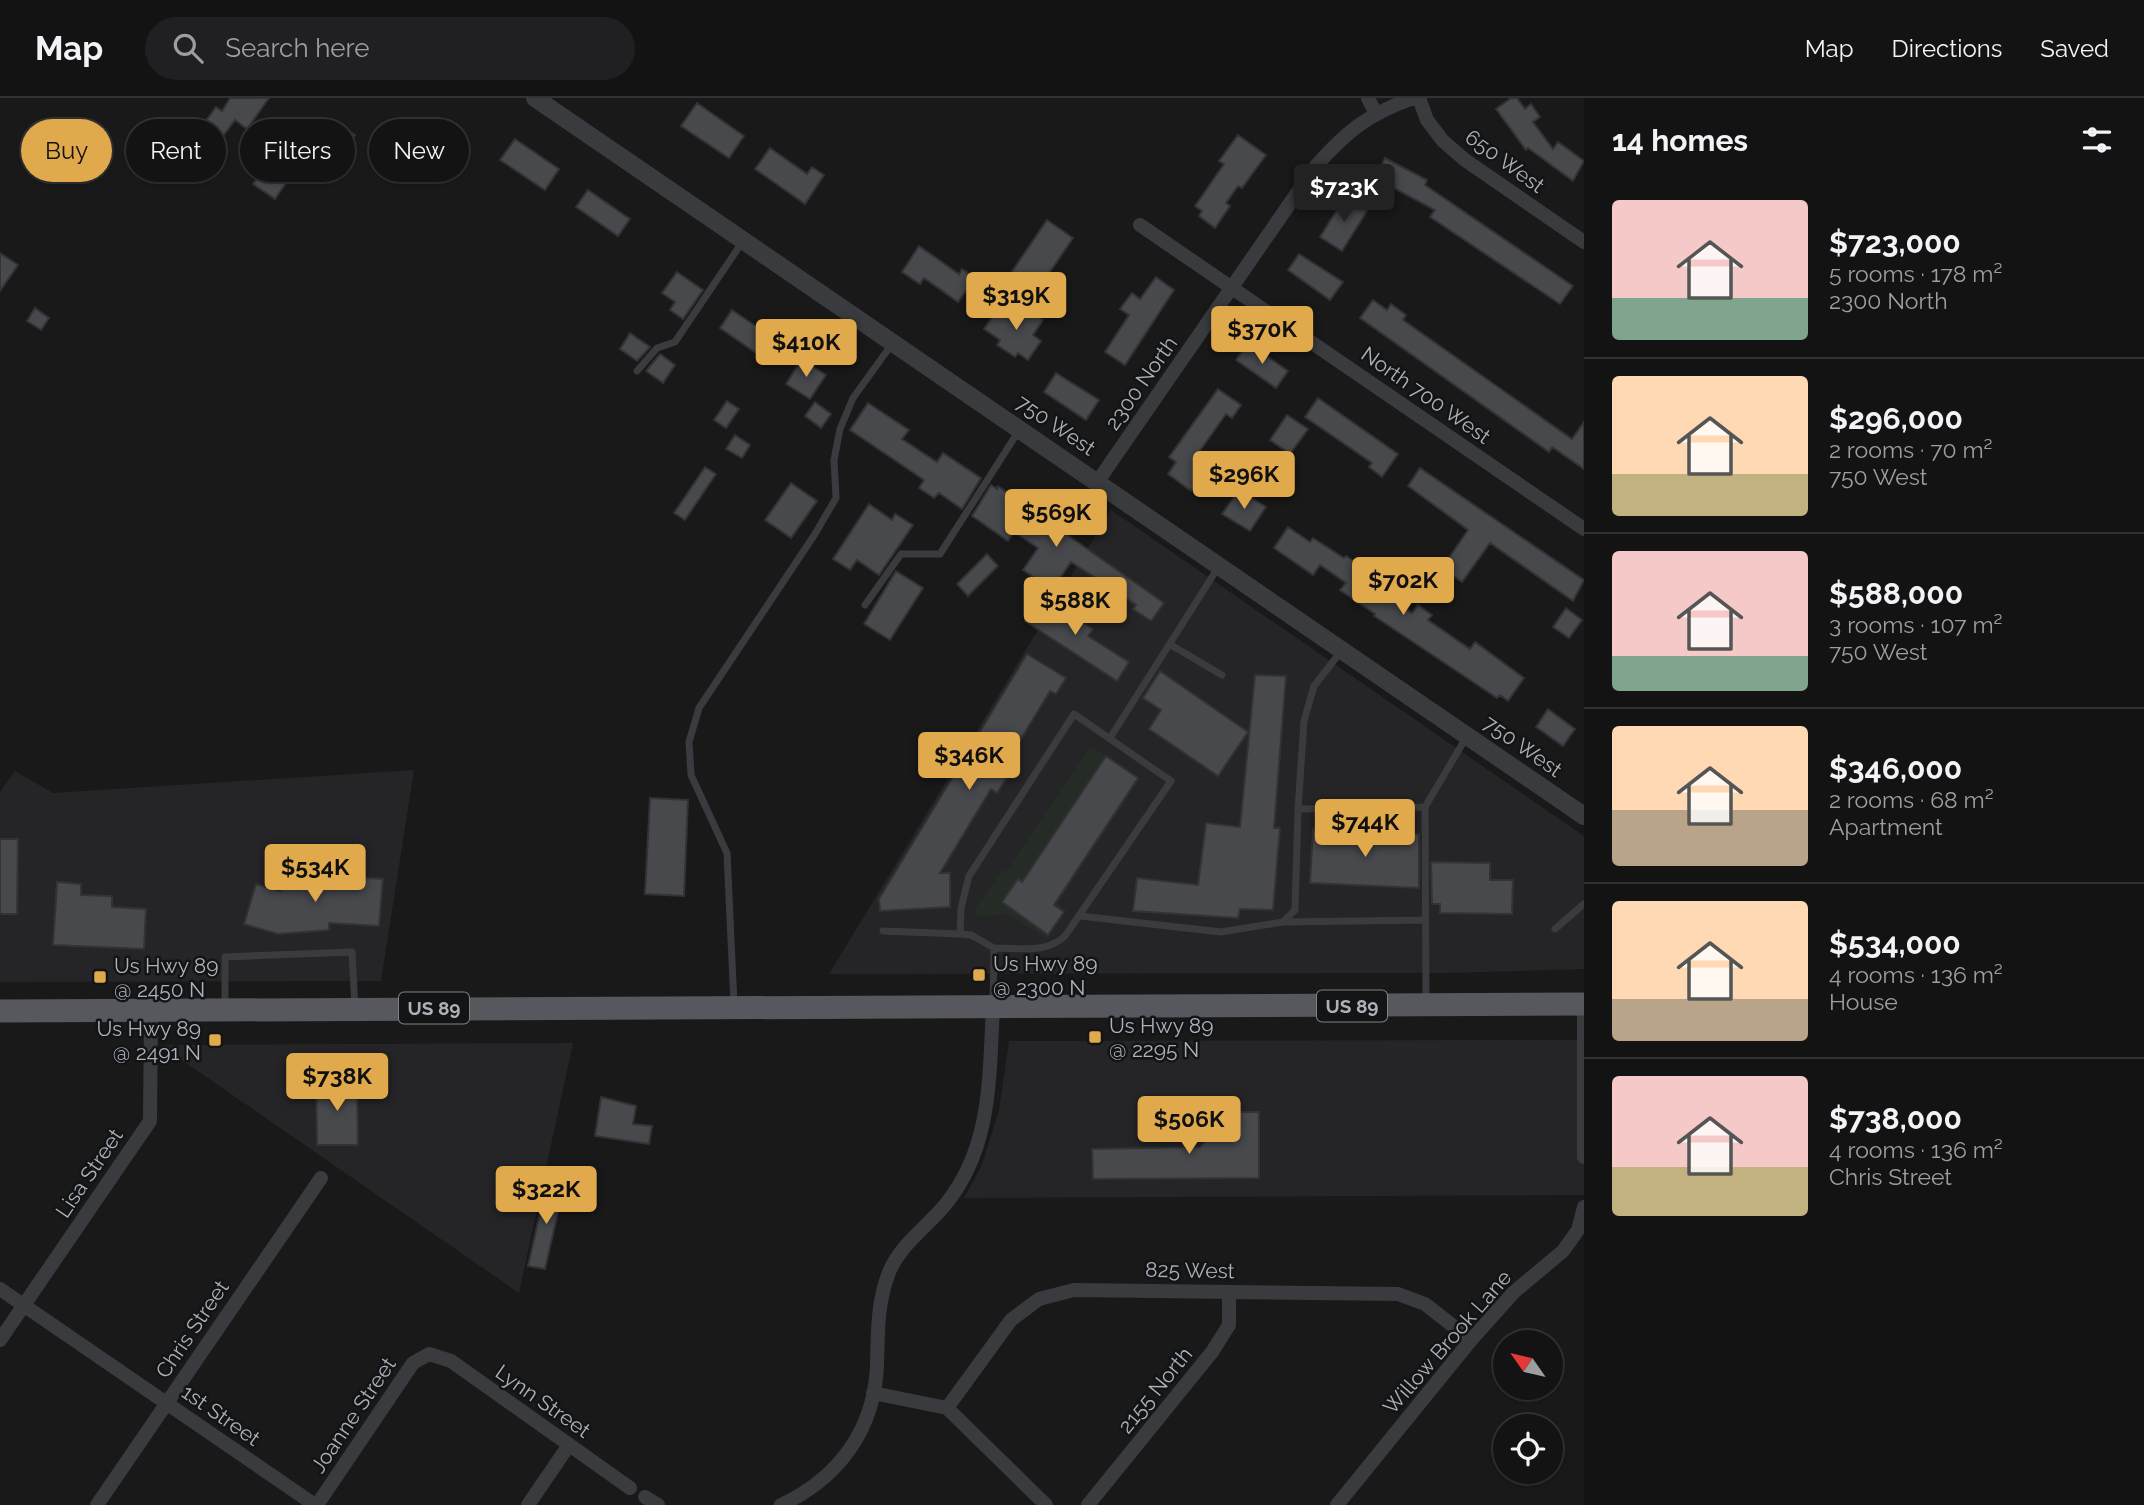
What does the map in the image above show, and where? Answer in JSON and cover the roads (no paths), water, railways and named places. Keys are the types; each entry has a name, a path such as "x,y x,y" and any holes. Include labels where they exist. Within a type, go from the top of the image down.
{"main road":[{"name":"US 89","path":"0,1011 1426,1006 1584,1003"}],"street":[{"name":"750 West","path":"536,98 1584,816"},
{"path":"1368,98 1375,112"},
{"name":"2300 North","path":"1098,481 1315,167 1342,137 1375,112 1413,98"},
{"name":"650 West","path":"1419,98 1427,120 1443,141 1584,242"},
{"name":"North 700 West","path":"1140,225 1584,529"},
{"path":"1584,1003 1584,1157"},
{"path":"781,1505 822,1482 843,1461 859,1438 873,1393 877,1367 877,1315 888,1272 911,1240 943,1207 964,1180 981,1140 987,1109 993,1007"},
{"name":"Lisa Street","path":"0,1340 150,1121 151,1010"},
{"name":"Chris Street","path":"97,1505 321,1178"},
{"name":"Willow Brook Lane","path":"1337,1505 1471,1340 1514,1292 1563,1251 1578,1230 1584,1207"},
{"name":"1st Street","path":"0,1289 316,1505"},
{"name":"825 West","path":"947,1408 1012,1320 1039,1299 1074,1290 1398,1294 1425,1304 1471,1340"},
{"name":"2155 North","path":"1088,1505 1212,1352 1228,1325 1229,1292"},
{"name":"Lynn Street","path":"429,1354 451,1360 630,1488"},
{"name":"Joanne Street","path":"316,1505 413,1363 429,1354"},
{"path":"873,1393 947,1408 1046,1505"},
{"path":"527,1505 569,1444"},
{"path":"645,1497 659,1505"}],"lane":[{"path":"637,371 657,348 675,342 743,240"},
{"path":"734,1009 727,853 691,775 689,742 699,708 836,498 834,460 840,429 853,398 893,342"},
{"path":"865,605 901,554 940,554 1021,429"},
{"path":"1110,738 1220,565"},
{"path":"1171,645 1222,675"},
{"path":"1283,922 1295,910 1304,721 1314,686 1342,649"},
{"path":"883,931 971,935 994,948 1044,948 1056,944 1080,916 1171,781 1074,714 969,876 961,908 960,934"},
{"path":"1426,1006 1425,807 1467,735"},
{"path":"1298,809 1425,807"},
{"path":"1555,929 1584,904"},
{"path":"1080,916 1222,932 1283,922 1425,920"},
{"path":"993,1007 994,948"},
{"path":"225,1010 225,957 352,952 355,1008"}],"place":[{"name":"Us Hwy 89 @ 2300 N","path":"979,975"},
{"name":"Us Hwy 89 @ 2450 N","path":"100,977"},
{"name":"Us Hwy 89 @ 2295 N","path":"1095,1037"},
{"name":"Us Hwy 89 @ 2491 N","path":"215,1040"}]}
